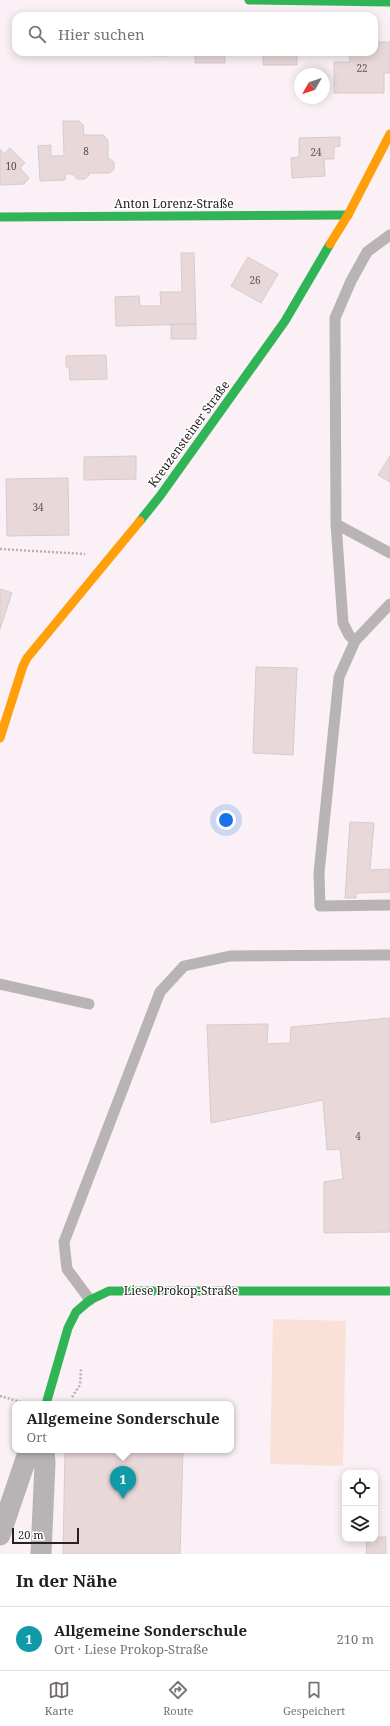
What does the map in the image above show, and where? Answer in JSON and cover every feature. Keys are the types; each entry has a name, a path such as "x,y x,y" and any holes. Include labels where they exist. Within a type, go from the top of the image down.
{"street":[{"path":"249,0 390,2"},
{"name":"Kreuzensteiner Straße","path":"0,738 23,666 27,658 113,556 160,496 285,321 348,215 390,134"},
{"name":"Anton Lorenz-Straße","path":"0,217 348,215"},
{"name":"Liese Prokop-Straße","path":"47,1401 68,1328 76,1312 90,1300 109,1291 390,1291"},
{"path":"0,1536 28,1453"},
{"path":"41,1554 44,1453"}],"lane":[{"path":"355,640 349,635 344,623 336,524 335,318 367,252 390,235"},
{"path":"336,524 390,553"},
{"path":"390,604 355,640 339,677 320,873 320,906 390,905"},
{"path":"90,1300 67,1269 64,1242 160,992 184,966 230,956 390,955"},
{"path":"0,984 89,1004"}],"path":[{"path":"0,549 113,556"},
{"path":"69,1400 74,1396 80,1385 81,1364"},
{"path":"0,1396 19,1401"}],"shaded area":[{"path":"273,1319 346,1321 343,1466 270,1464"}],"building":[{"path":"378,42 390,42 390,73 384,73 384,93 334,93 334,62 350,62 349,56 378,56"},
{"path":"195,56 225,56 225,63 195,63"},
{"path":"263,56 297,56 297,65 263,65"},
{"path":"63,121 79,121 83,125 84,135 103,135 108,140 108,159 114,162 114,169 110,173 89,173 85,179 77,179 73,174 65,174 65,180 40,181 38,146 51,145 51,156 64,156"},
{"path":"340,137 340,146 334,147 334,159 324,159 325,176 292,178 291,158 299,157 299,138"},
{"path":"10,148 25,163 20,168 29,178 24,184 0,185 0,149 4,154"},
{"path":"181,253 194,253 196,324 116,326 115,297 139,296 140,306 161,306 160,292 182,292"},
{"path":"248,257 278,274 261,303 231,286"},
{"path":"171,324 196,324 196,339 171,339"},
{"path":"106,355 107,379 70,380 69,367 66,367 66,356"},
{"path":"136,456 136,479 84,480 84,457"},
{"path":"390,456 390,482 378,475"},
{"path":"68,478 69,535 7,536 6,479"},
{"path":"0,589 12,593 0,629"},
{"path":"256,667 297,668 293,755 253,753"},
{"path":"350,822 374,823 370,870 390,869 390,892 356,893 356,898 345,898"},
{"path":"390,1018 390,1232 324,1233 324,1182 343,1179 340,1149 327,1150 323,1100 211,1123 207,1025 268,1024 267,1044 290,1043 291,1027"},
{"path":"65,1453 183,1453 180,1554 63,1554"},
{"path":"378,1537 386,1537 386,1554 366,1554 367,1542 378,1542"}],"traffic: fast":[{"path":"249,0 390,2"},
{"path":"0,217 348,215"},
{"path":"140,521 160,496 285,321 330,244"},
{"path":"47,1401 68,1328 76,1312 90,1300 109,1291 390,1291"}],"traffic: slow":[{"path":"330,244 348,215 390,134"},
{"path":"0,738 23,666 27,658 140,521"}],"place":[{"name":"Allgemeine Sonderschule","path":"123,1499"}]}
